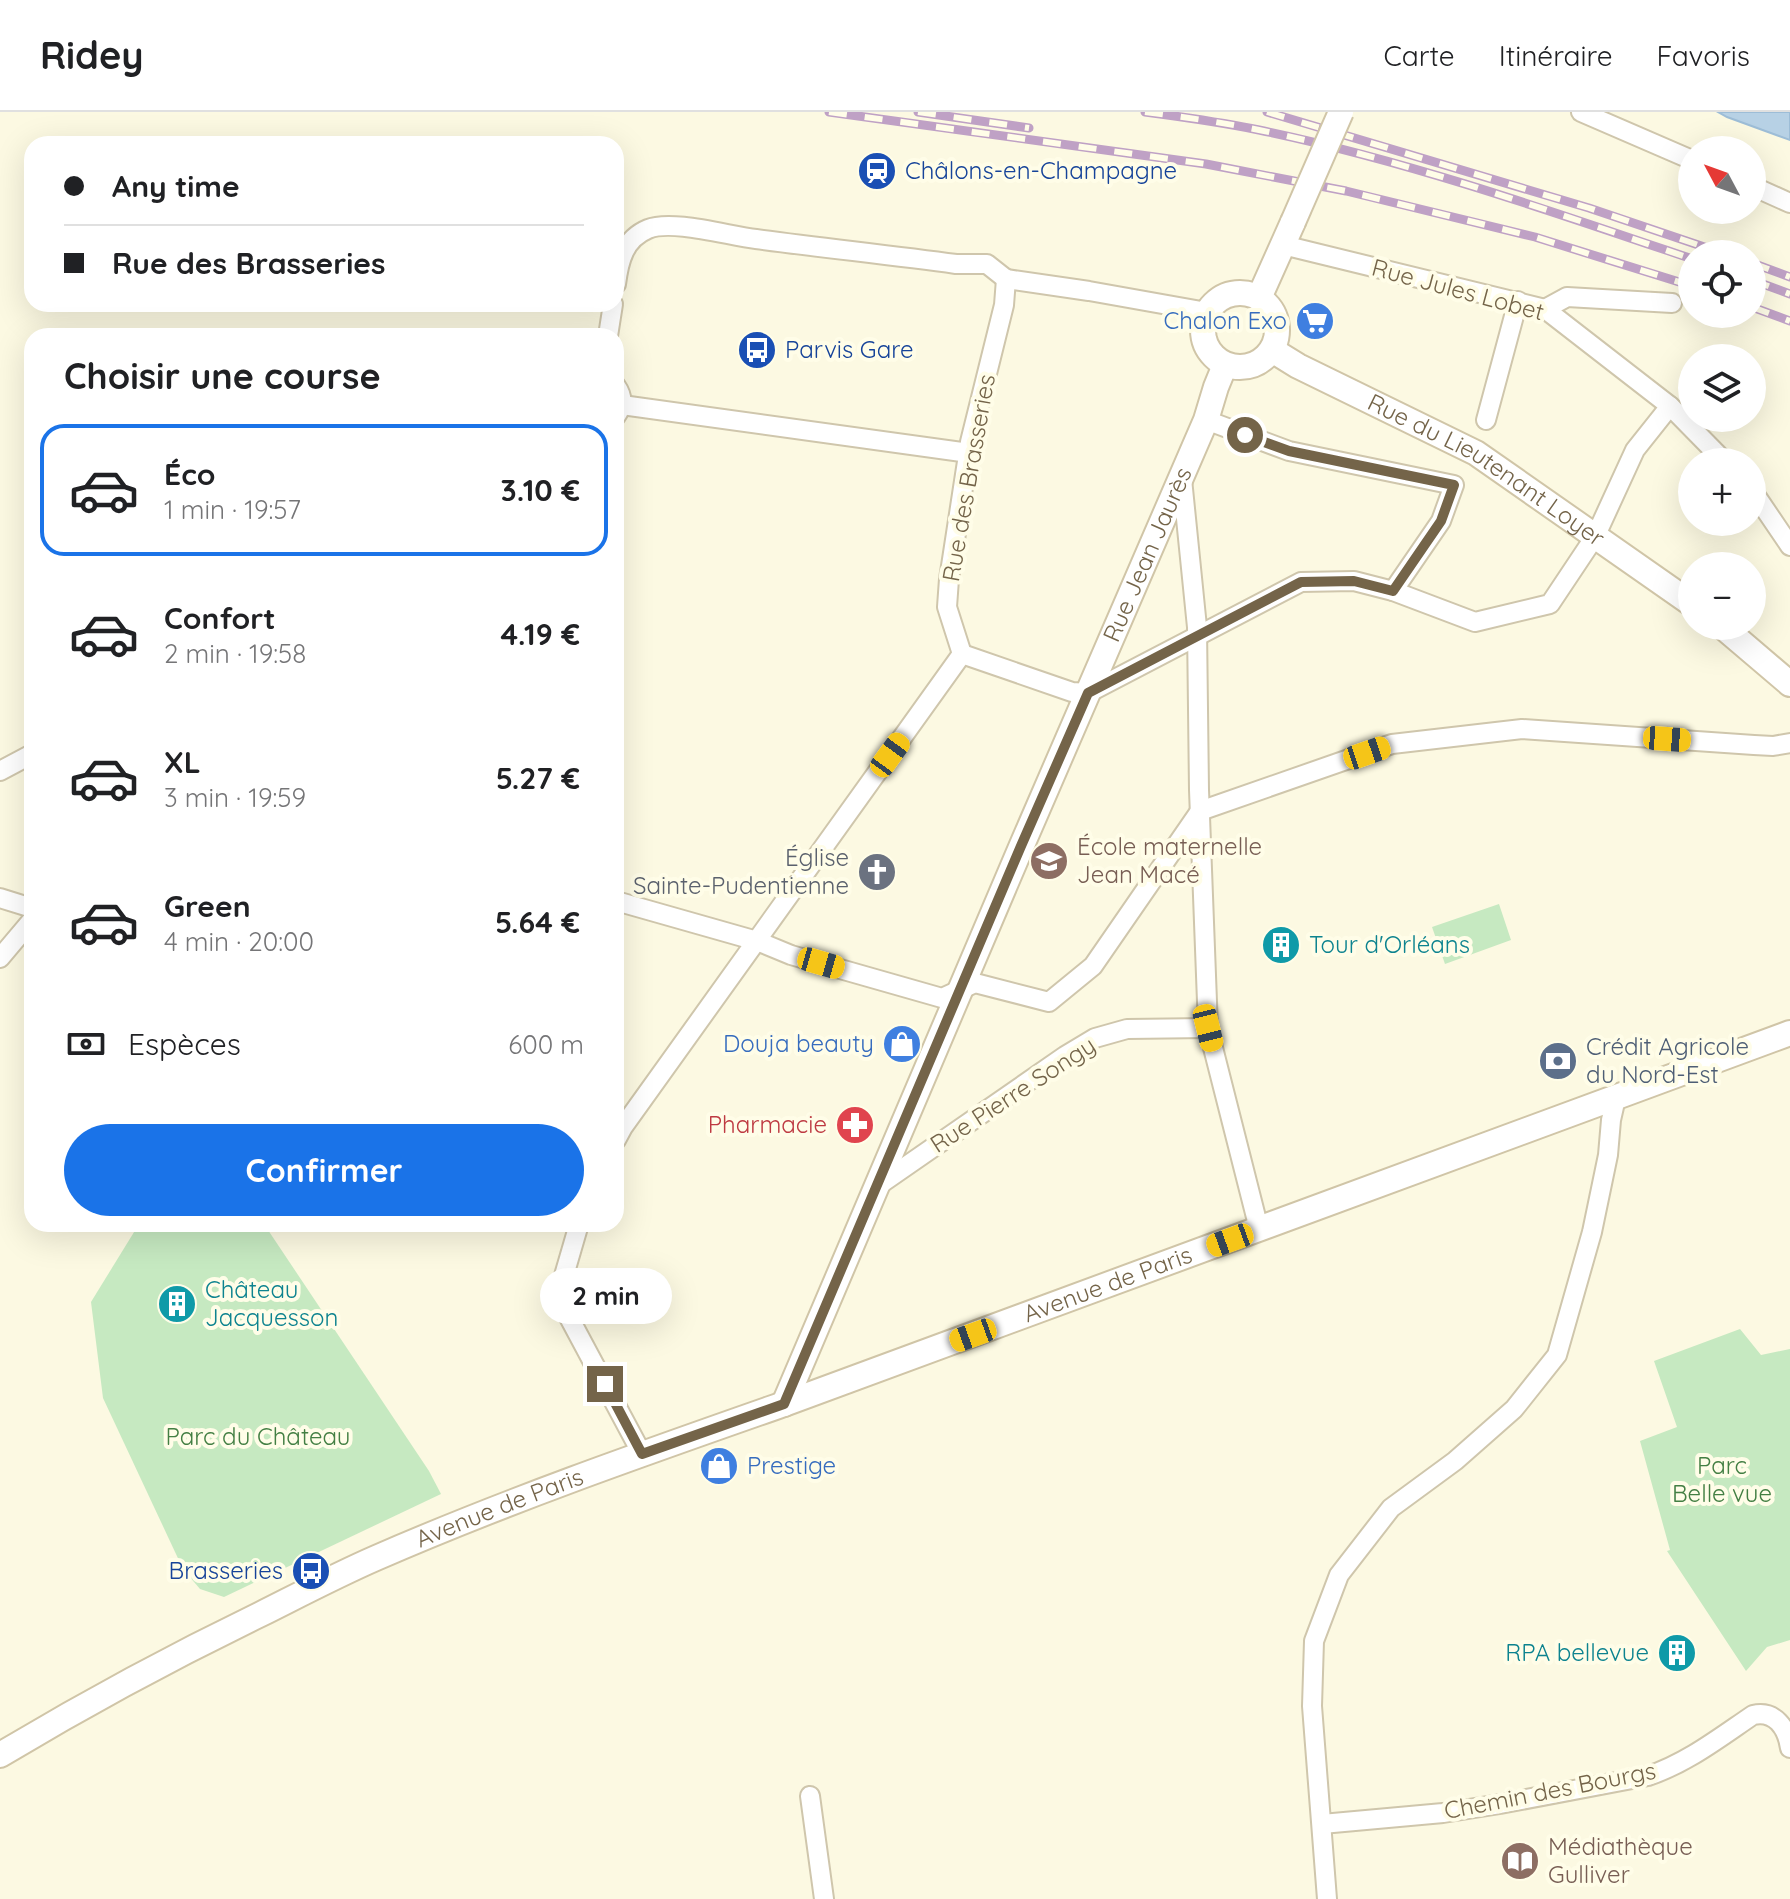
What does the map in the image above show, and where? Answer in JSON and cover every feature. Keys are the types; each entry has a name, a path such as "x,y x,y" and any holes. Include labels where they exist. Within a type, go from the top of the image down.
{"main road":[{"path":"1259,298 1341,112"},
{"path":"1234,293 1259,298 1273,314 1277,326 1272,350 1257,364 1246,368 1235,368 1214,359 1202,337 1202,324 1207,312 1214,303 1234,293"},
{"name":"Rue du Lieutenant Loyer","path":"1272,350 1298,366 1476,453 1678,594"},
{"name":"Rue Jean Jaurès","path":"784,1404 876,1187 951,994 1088,693 1206,420 1225,365"},
{"path":"1738,640 1790,684"},
{"name":"Avenue de Paris","path":"0,1755 141,1674 346,1572 439,1531 1790,1033"}],"street":[{"path":"1581,112 1678,154"},
{"path":"1766,192 1790,203"},
{"path":"624,251 629,243 649,228 682,227 956,264 987,264 1006,279 1207,312"},
{"name":"Rue Jules Lobet","path":"1283,245 1545,309 1670,406 1711,448"},
{"name":"Rue des Brasseries","path":"962,654 947,607 949,579 969,453 1004,305 1006,279"},
{"path":"1545,309 1567,297 1672,303"},
{"path":"1486,420 1518,301"},
{"path":"624,1122 962,654 1072,692 1088,693 1301,582 1354,581 1393,591 1475,622 1550,604 1596,535 1635,450 1670,406"},
{"path":"624,411 969,453"},
{"path":"1206,420 1289,451 1454,485 1441,521 1393,591"},
{"path":"1182,476 1198,636 1200,811 1208,1028 1259,1229"},
{"path":"1766,511 1790,546"},
{"path":"624,903 757,941 791,955 951,994 975,983 1049,1002 1093,966 1200,811 1392,744 1522,729 1782,744 1790,731"},
{"path":"0,771 24,758"},
{"path":"0,898 24,906"},
{"path":"0,958 24,930"},
{"name":"Rue Pierre Songy","path":"876,1187 1095,1038 1127,1029 1208,1028"},
{"path":"1327,1899 1312,1706 1314,1641 1339,1575 1391,1508 1455,1461 1514,1409 1557,1355 1592,1232 1616,1098"},
{"path":"577,1232 563,1279 564,1308 642,1454"},
{"name":"Chemin des Bourgs","path":"1322,1824 1443,1813 1648,1776 1667,1769 1753,1715 1762,1713 1778,1720 1785,1729 1790,1748"},
{"path":"810,1796 824,1899"}],"green space":[{"path":"1499,904 1511,940 1445,964 1432,927"},
{"name":"Parc du Château","path":"134,1232 269,1232 429,1471 441,1494 224,1597 200,1589 183,1569 103,1398 91,1302"},
{"name":"Parc Belle vue","path":"1740,1329 1761,1355 1790,1349 1790,1640 1767,1647 1746,1671 1667,1551 1670,1550 1640,1441 1677,1427 1654,1361"}],"water":[{"path":"1718,112 1790,112 1790,140 1727,117"}],"railway":[{"path":"829,112 1206,164 1346,191 1535,237 1678,282"},
{"path":"918,112 1029,128"},
{"path":"1145,112 1245,127 1368,156 1477,188 1678,254"},
{"path":"1267,112 1589,208 1684,240"},
{"path":"1766,268 1790,277"},
{"path":"1766,285 1790,294"},
{"path":"1766,312 1790,321"}],"place":[{"name":"Châlons-en-Champagne","path":"877,171"},
{"name":"Chalon Exo","path":"1315,321"},
{"name":"Parvis Gare","path":"757,350"},
{"name":"École maternelle Jean Macé","path":"1049,861"},
{"name":"Église Sainte-Pudentienne","path":"877,872"},
{"name":"Tour d'Orléans","path":"1281,945"},
{"name":"Douja beauty","path":"902,1044"},
{"name":"Crédit Agricole du Nord-Est","path":"1558,1061"},
{"name":"Pharmacie","path":"855,1125"},
{"name":"Château Jacquesson","path":"177,1304"},
{"name":"Prestige","path":"719,1466"},
{"name":"Brasseries","path":"311,1571"},
{"name":"RPA bellevue","path":"1677,1653"},
{"name":"Médiathèque Gulliver","path":"1520,1861"}],"route":[{"path":"605,1384 642,1454 784,1404 1088,693 1301,582 1354,581 1393,591 1441,521 1454,485 1289,451 1245,435"}]}
